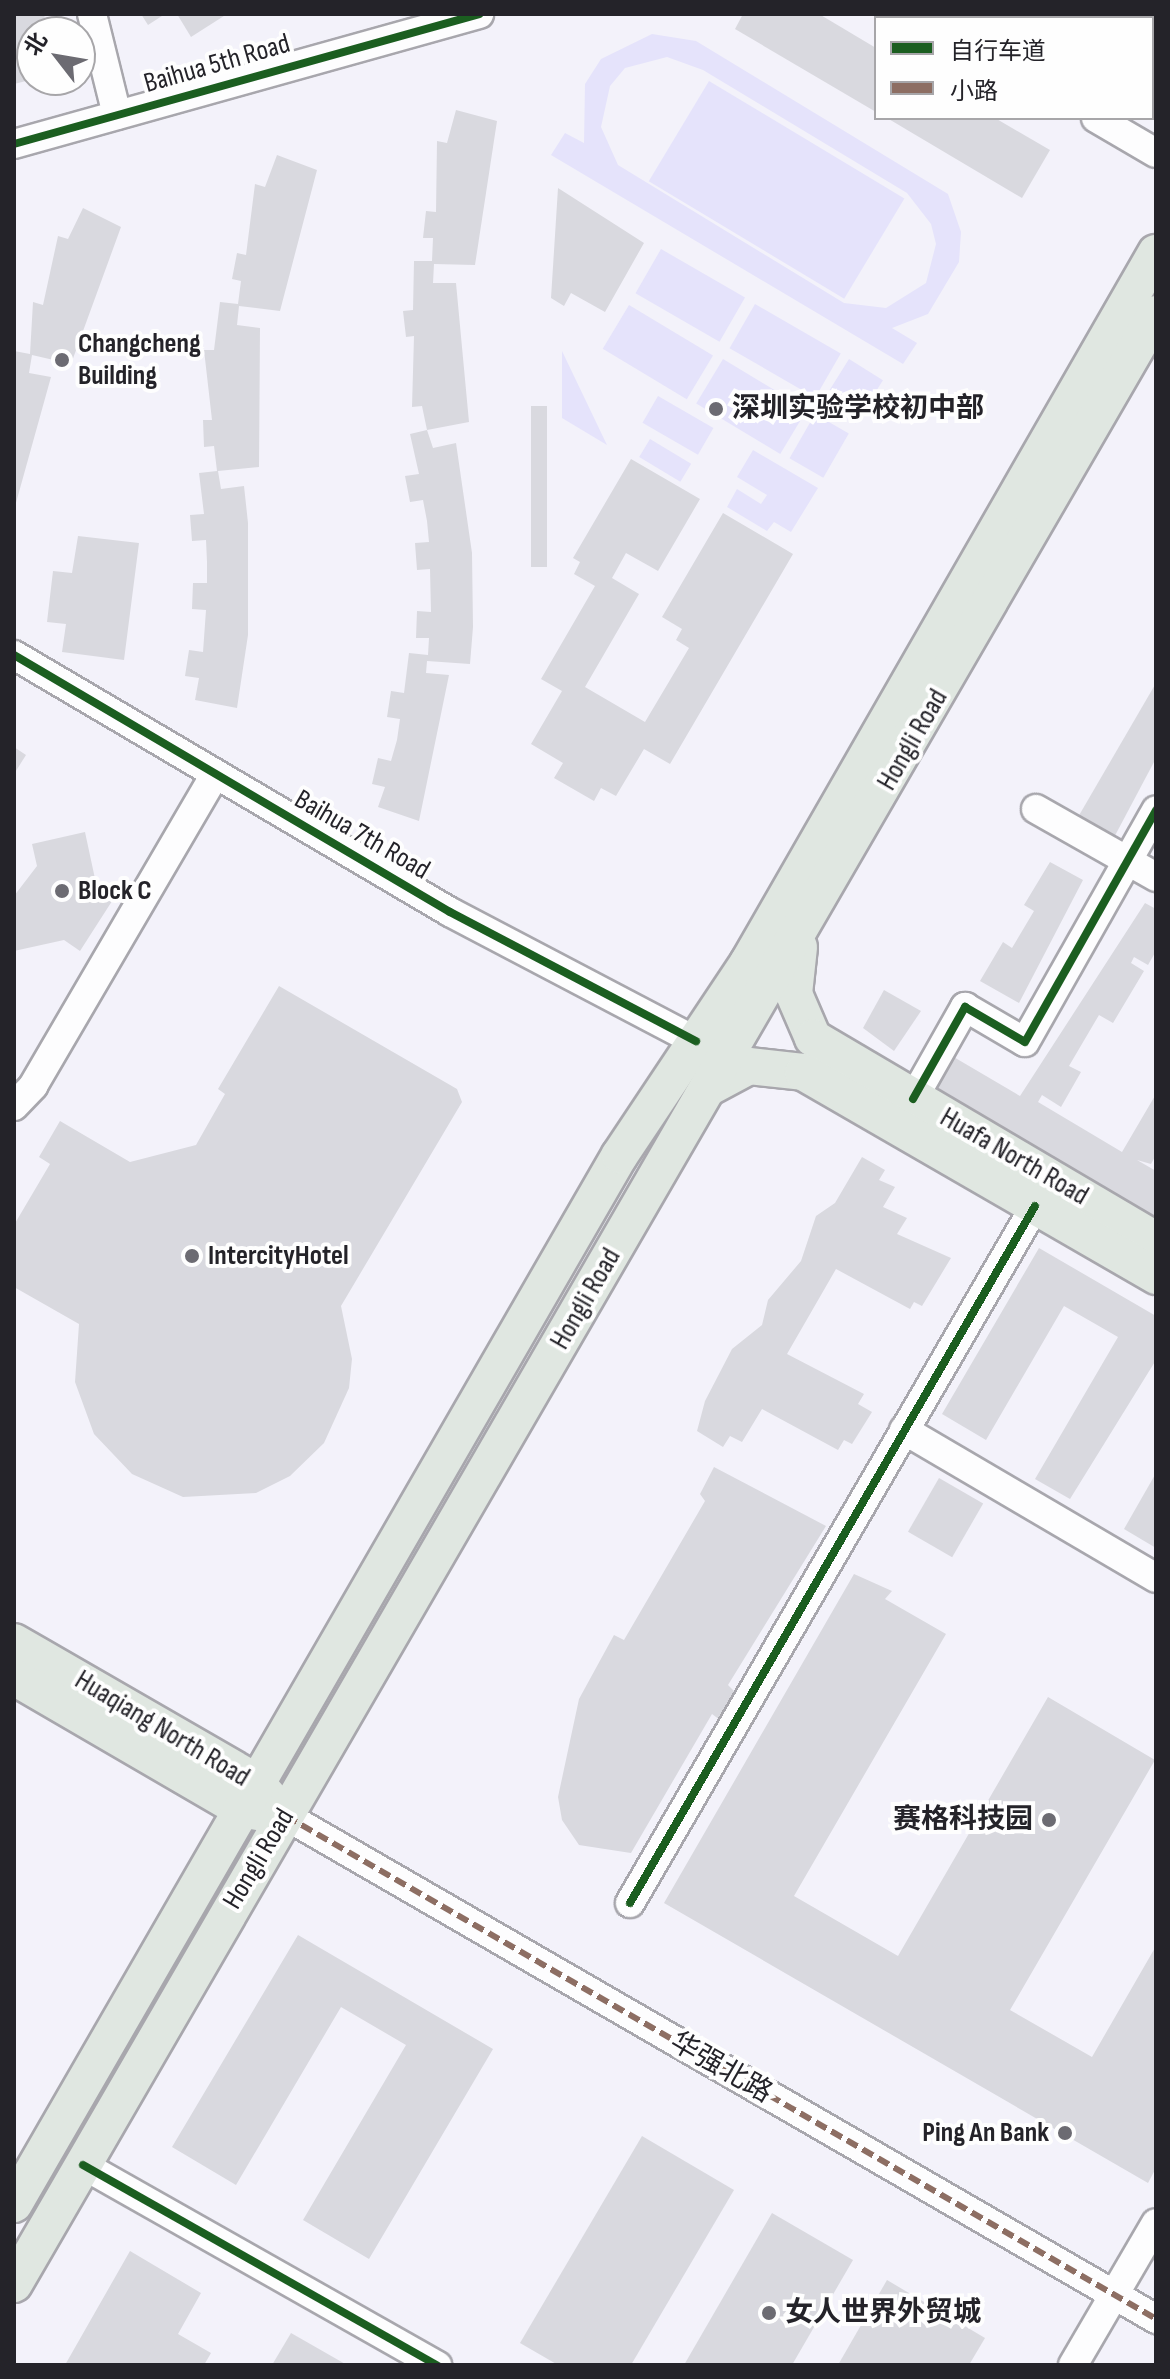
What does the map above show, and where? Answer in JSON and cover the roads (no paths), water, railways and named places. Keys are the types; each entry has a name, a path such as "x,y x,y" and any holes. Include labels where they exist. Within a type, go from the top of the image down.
{"main road":[{"name":"Hongli Road","path":"14,2204 620,1155 768,928 1156,253"},
{"name":"Hongli Road","path":"14,2284 706,1092 808,922 1156,314"},
{"name":"Huafa North Road","path":"808,922 794,976 804,1025 827,1048 1156,1240"},
{"name":"Huafa North Road","path":"706,1092 749,1066 794,1069 1156,1276"},
{"name":"Huaqiang North Road","path":"14,1642 248,1796"},
{"name":"Huaqiang North Road","path":"14,1677 286,1816"}],"street":[{"path":"92,14 117,115"},
{"name":"Baihua 5th Road","path":"14,144 479,14"},
{"path":"1099,120 1156,153"},
{"name":"Baihua 7th Road","path":"14,655 450,912 696,1041"},
{"path":"14,1106 33,1086 215,774"},
{"path":"1036,809 1156,877"},
{"path":"913,1099 965,1007 1025,1042 1156,810"},
{"path":"630,1903 1035,1206"},
{"path":"904,1430 1156,1578"},
{"name":"华强北路","path":"286,1816 1156,2319"},
{"path":"83,2165 437,2365"},
{"path":"1073,2365 1156,2223"}],"place":[{"name":"Changcheng Building","path":"62,360"},
{"name":"深圳实验学校初中部","path":"716,409"},
{"name":"Block C","path":"62,891"},
{"name":"IntercityHotel","path":"192,1256"},
{"name":"赛格科技园","path":"1049,1820"},
{"name":"Ping An Bank","path":"1065,2133"},
{"name":"女人世界外贸城","path":"769,2313"}]}
